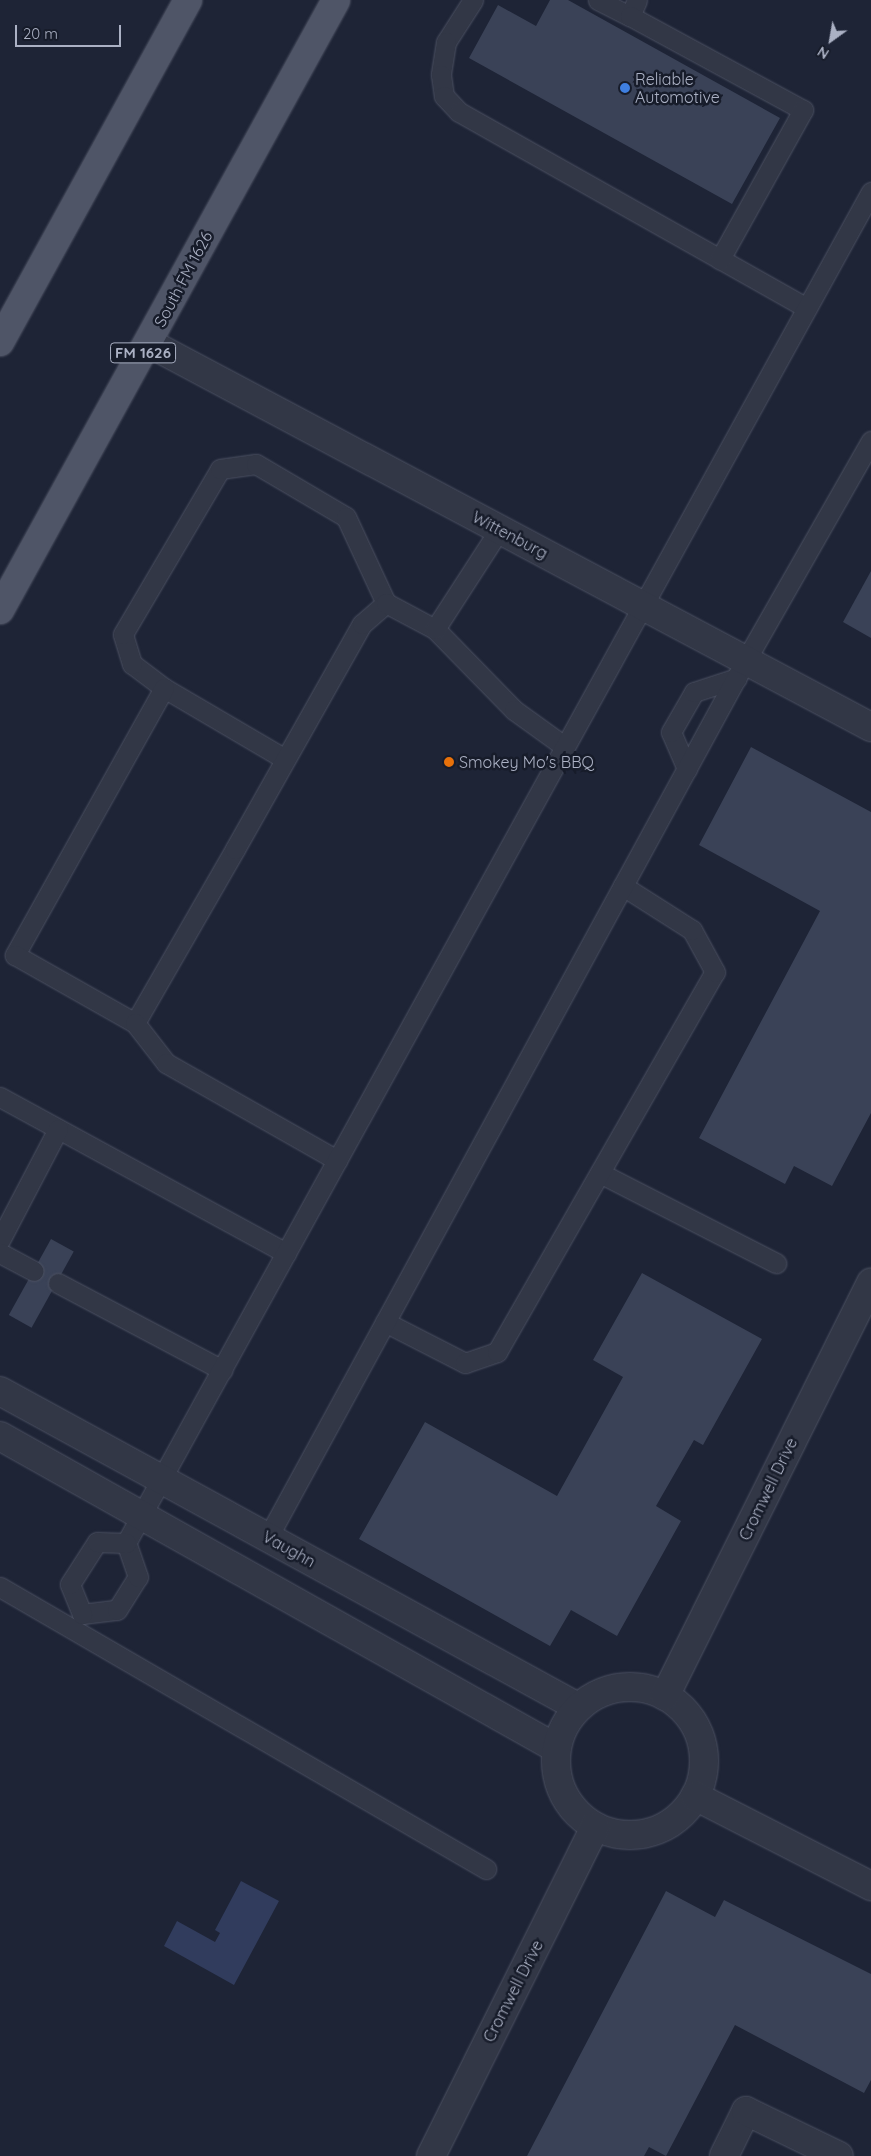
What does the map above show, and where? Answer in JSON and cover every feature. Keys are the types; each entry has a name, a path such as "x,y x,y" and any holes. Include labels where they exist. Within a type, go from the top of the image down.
{"main road":[{"path":"0,342 188,0"},
{"name":"South FM 1626","path":"0,610 149,343 336,0"}],"street":[{"name":"Wittenburg","path":"149,343 642,606 742,668 871,727"},
{"name":"Cromwell Drive","path":"665,1696 871,1283"},
{"name":"Vaughn","path":"0,1391 578,1707"},
{"path":"0,1436 556,1748"},
{"path":"620,1688 643,1688 665,1696 686,1712 699,1734 704,1759 694,1796 669,1824 645,1834 619,1835 595,1827 576,1813 563,1793 556,1748 564,1726 578,1707 620,1688"},
{"path":"694,1796 871,1886"},
{"name":"Cromwell Drive","path":"431,2156 595,1827"},
{"path":"724,2156 746,2111 839,2156"}],"lane":[{"path":"473,0 446,42 441,75 444,96 459,112 807,308"},
{"path":"598,0 634,8 802,110 720,259"},
{"path":"126,1543 871,192"},
{"path":"268,1537 742,668 871,441"},
{"path":"286,759 164,688 132,664 123,634 220,469 256,464 346,517 386,604 435,629 514,710 564,746"},
{"path":"435,629 499,530"},
{"path":"135,1024 362,624 386,604"},
{"path":"687,769 671,732 694,692 742,668"},
{"path":"164,688 15,955 135,1024 166,1063 337,1160"},
{"path":"385,1322 465,1363 497,1352 715,972 692,930 623,886"},
{"path":"0,1097 286,1254"},
{"path":"0,1240 58,1129"},
{"path":"600,1172 776,1263"},
{"path":"0,1253 34,1271"},
{"path":"58,1283 222,1370"},
{"path":"82,1614 70,1584 97,1542 126,1543"},
{"path":"82,1614 117,1610 138,1576 126,1543"},
{"path":"0,1587 72,1631 486,1869"},
{"path":"72,1631 82,1614"}],"water":[{"path":"241,1881 279,1901 234,1985 164,1946 177,1921 215,1942 220,1933 215,1930"}],"building":[{"name":"Reliable Automotive","path":"550,0 568,0 780,118 732,204 469,58 498,5 536,26"},
{"path":"871,571 871,638 843,622"},
{"path":"751,747 871,812 871,1113 832,1186 794,1166 785,1184 699,1138 820,911 699,845"},
{"path":"51,1239 74,1252 32,1328 9,1315"},
{"path":"642,1273 762,1339 703,1445 694,1440 656,1506 681,1521 617,1636 571,1610 550,1646 359,1539 425,1422 557,1496 623,1377 593,1360"},
{"path":"666,1891 715,1917 724,1900 871,1974 871,2080 864,2093 735,2025 666,2156 649,2147 644,2156 527,2156"}],"place":[{"name":"Reliable Automotive","path":"625,88"},
{"name":"Smokey Mo's BBQ","path":"449,762"}]}
